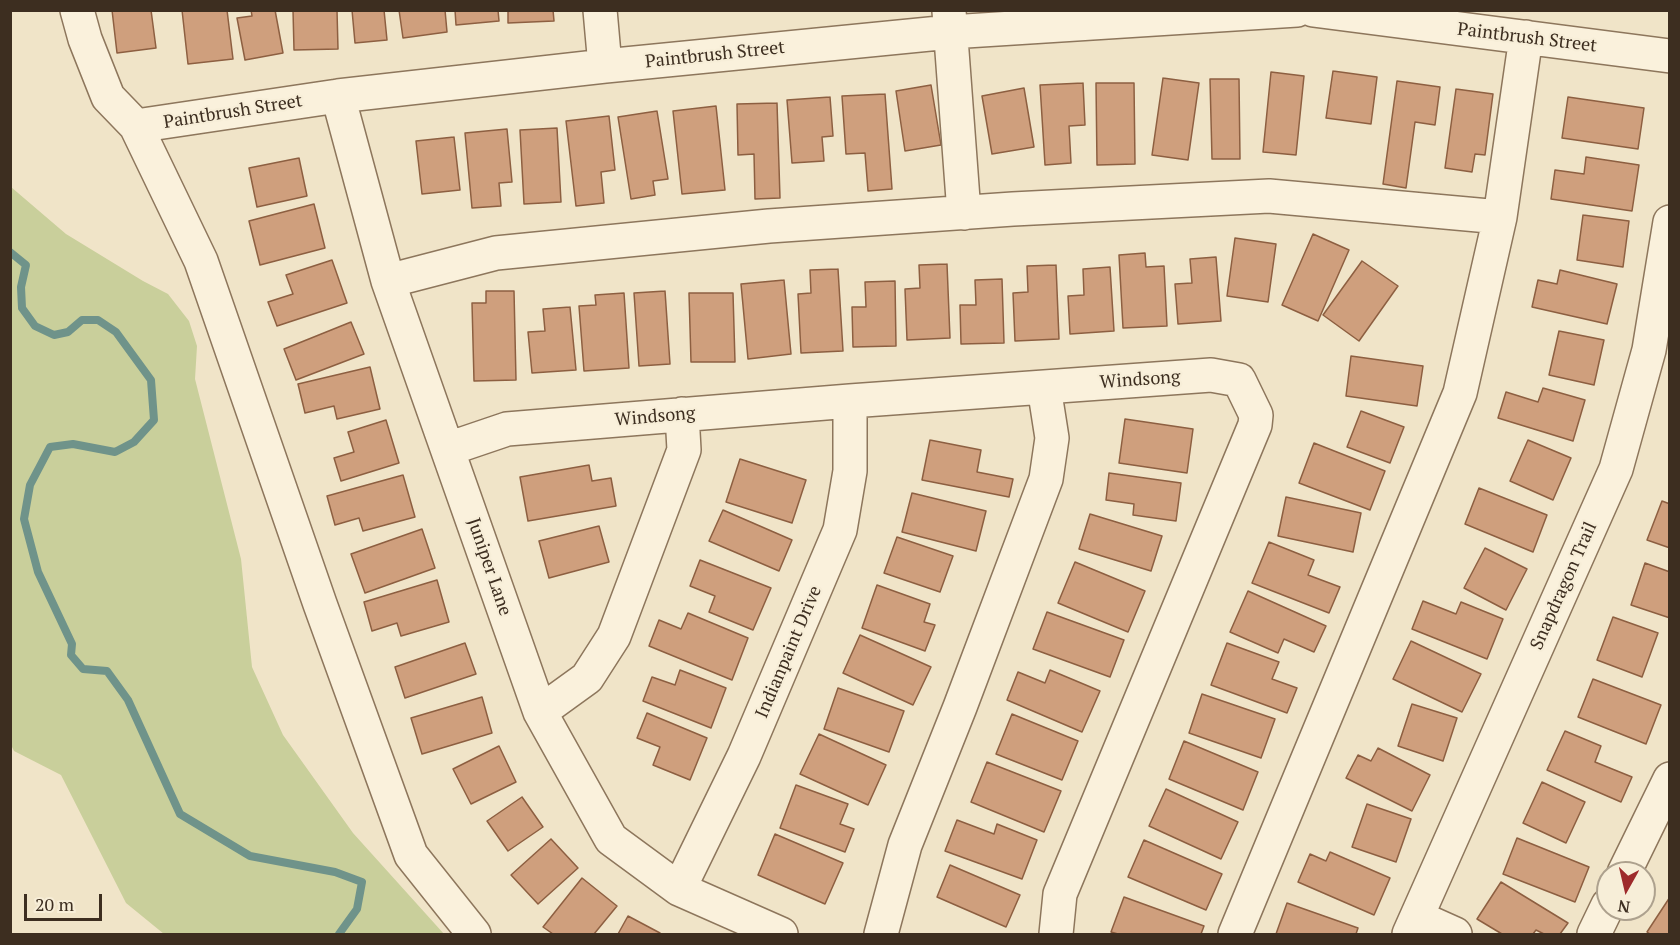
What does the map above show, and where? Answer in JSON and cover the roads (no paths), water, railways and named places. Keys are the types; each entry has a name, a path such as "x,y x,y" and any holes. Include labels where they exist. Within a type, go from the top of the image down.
{"street":[{"path":"77,10 85,39 108,97 136,126 201,261 320,604 411,855 474,934"},
{"path":"600,10 605,66"},
{"name":"Paintbrush Street","path":"136,126 338,96 605,66 950,21 1297,10"},
{"name":"Paintbrush Street","path":"1313,10 1670,56"},
{"path":"950,21 964,213"},
{"path":"1235,934 1460,393 1500,217 1526,37"},
{"name":"Juniper Lane","path":"338,96 388,281 540,712 611,839 679,889 781,934"},
{"path":"388,281 496,253 769,226 1269,195 1500,217"},
{"name":"Snapdragon Trail","path":"1413,926 1616,469 1649,350 1670,222"},
{"name":"Windsong","path":"448,449 507,429 1211,375 1239,380 1256,415 1255,424 1060,894 1056,934"},
{"path":"881,934 905,845 1046,479 1052,438 1044,387"},
{"name":"Indianpaint Drive","path":"679,889 744,756 840,530 850,471 850,401"},
{"path":"540,712 587,678 614,636 684,450 682,414"},
{"path":"1630,861 1670,779"},
{"path":"1413,926 1455,934"}],"waterway":[{"path":"10,252 26,265 21,287 22,308 35,326 54,335 68,332 82,320 98,320 116,332 151,380 154,420 134,442 115,452 73,444 50,447 30,485 24,519 38,572 72,644 71,655 83,669 107,671 128,700 180,814 250,856 335,872 362,882 357,909 339,934"}]}
